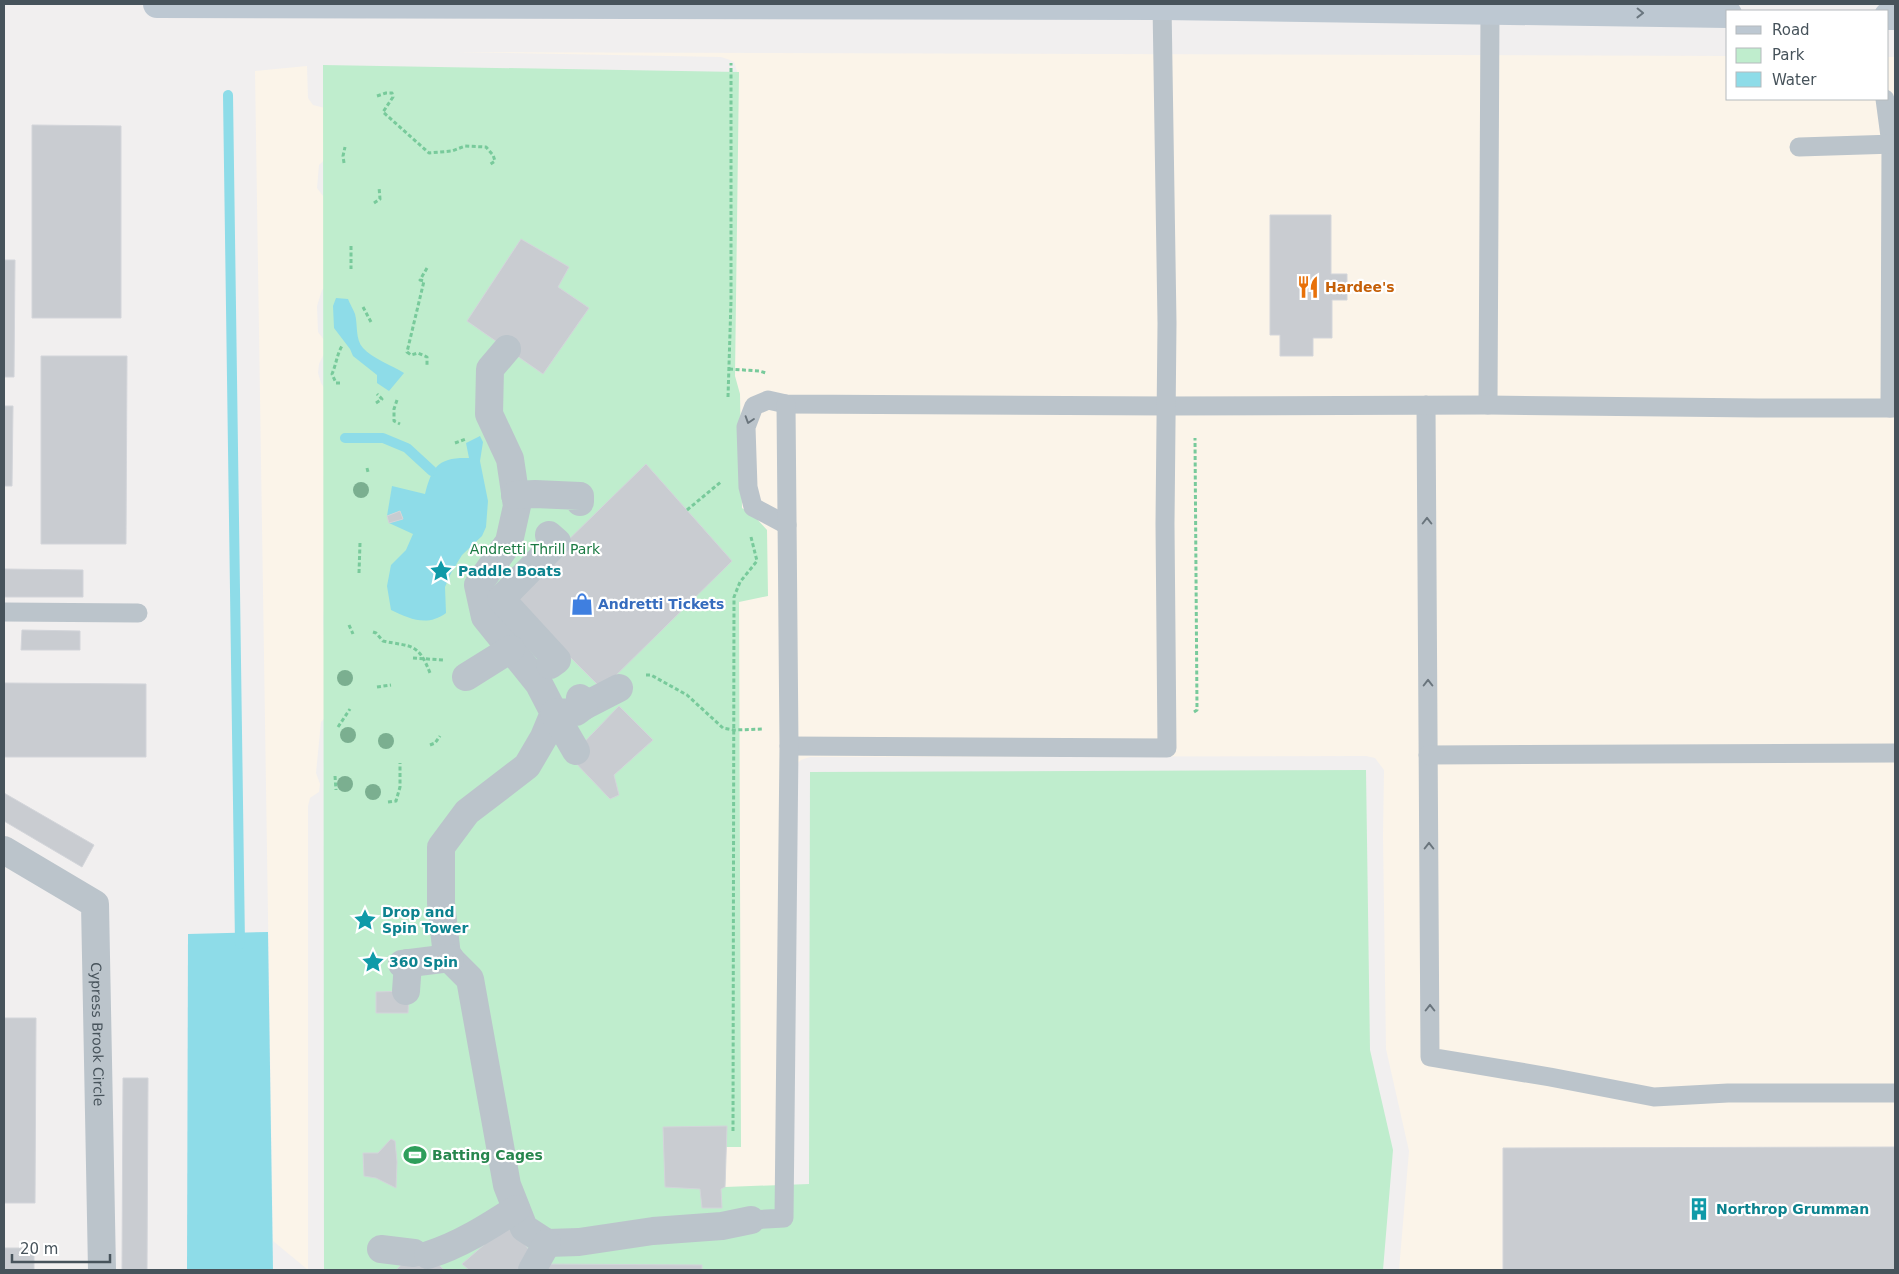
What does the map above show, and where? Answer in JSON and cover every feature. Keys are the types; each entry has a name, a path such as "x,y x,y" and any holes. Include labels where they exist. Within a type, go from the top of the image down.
{"main road":[{"path":"156,4 1162,5 1726,14"}],"street":[{"path":"507,349 490,369 487,429 510,459 517,506 509,542 478,585 485,617 539,684 576,751"},
{"path":"515,495 580,496 580,502"},
{"path":"466,677 516,656 552,653 557,660 501,599 557,542 549,535"},
{"path":"554,713 576,712 582,702 619,688"},
{"path":"554,713 544,737 527,766 467,812 441,847 441,903 447,956 470,978 507,1185 516,1209 524,1228 547,1243 579,1242 653,1231 722,1226 751,1220"},
{"name":"Cypress Brook Circle","path":"4,850 95,904 102,1270"},
{"path":"406,992 405,963 450,958"},
{"path":"381,1250 421,1254 445,1250 482,1231 516,1209"},
{"path":"532,1270 547,1243"}],"lane":[{"path":"789,737 1167,748 1165,524 1167,323 1162,5"},
{"path":"1488,405 1490,11"},
{"path":"787,525 753,507 748,487 746,427 754,406 768,400 786,404 1488,405 1893,408 1893,144 1885,100"},
{"path":"1799,147 1893,144"},
{"path":"751,1220 784,1218 789,737 786,404"},
{"path":"1426,405 1430,1057 1654,1097 1728,1093 1895,1094"},
{"path":"4,612 138,613"},
{"path":"1428,755 1895,753"}],"path":[{"path":"728,405 731,301 731,63"},
{"path":"377,96 392,93 393,97 390,104 383,112 429,153 452,151 465,146 486,147 495,160 489,165"},
{"path":"344,163 345,147"},
{"path":"374,203 380,199 379,187"},
{"path":"351,246 351,269"},
{"path":"427,268 420,280 424,281 407,352 411,355 418,353 427,357 427,366"},
{"path":"363,306 371,322"},
{"path":"340,383 336,383 332,374 337,364 338,352 342,346"},
{"path":"729,369 768,373"},
{"path":"376,403 382,399 377,394"},
{"path":"397,400 394,410 394,421 400,424"},
{"path":"1166,430 1195,433 1197,710 1167,728"},
{"path":"687,510 726,477 726,484"},
{"path":"733,1131 734,597 740,582 757,561 752,538 748,532"},
{"path":"359,573 360,543"},
{"path":"349,625 353,634"},
{"path":"373,632 383,641 409,645 417,649 425,658 430,673"},
{"path":"619,688 630,678 651,675 687,695 723,728 789,737"},
{"path":"377,687 391,685"},
{"path":"338,727 350,709"},
{"path":"430,746 436,743 440,736"},
{"path":"388,802 396,800 400,787 400,763"},
{"path":"335,776 336,790"}],"shaded area":[{"path":"456,52 1726,56 1726,100 1889,100 1889,57 1895,57 1895,1270 1399,1270 1409,1151 1386,1049 1384,770 1375,758 1366,756 810,757 801,760 797,764 793,1217 741,1230 358,846 738,146 737,71 734,62 721,57"},
{"path":"307,66 308,98 313,105 325,108 331,154 319,165 317,188 323,196 328,198 329,285 322,290 317,306 318,332 325,341 326,350 319,364 318,373 321,383 329,395 328,575 323,618 328,715 321,722 316,773 320,784 319,792 310,798 308,806 308,1270 273,1241 255,71"}],"green space":[{"name":"Andretti Thrill Park","path":"323,65 739,72 735,376 740,394 742,508 755,517 767,530 768,596 739,602 741,1147 726,1147 725,1187 809,1184 810,772 1366,770 1370,1050 1393,1150 1383,1270 324,1270"}],"water":[{"path":"336,298 348,299 355,314 358,336 363,348 404,373 389,391 377,383 377,375 353,356 334,328 333,306"},
{"path":"480,436 483,442 480,461 488,501 486,527 482,536 462,555 451,573 445,587 446,613 432,620 425,621 412,619 391,610 387,586 391,565 406,550 413,534 389,523 403,518 400,511 387,516 392,486 425,494 434,470 450,459 469,458 466,443"},
{"path":"268,932 273,1270 187,1270 188,934"}],"building":[{"path":"32,125 121,126 121,318 32,318"},
{"name":"Hardee's","path":"1270,215 1331,215 1331,274 1347,274 1347,300 1332,300 1332,338 1313,338 1313,356 1280,356 1280,335 1270,335"},
{"path":"521,239 569,267 558,287 589,308 543,374 467,321"},
{"path":"4,260 15,260 14,377 4,377"},
{"path":"41,356 127,356 126,544 41,544"},
{"path":"4,406 13,406 12,486 4,486"},
{"path":"646,464 732,561 602,689 510,597"},
{"path":"400,511 403,519 389,523 387,516"},
{"path":"4,569 83,570 83,597 4,597"},
{"path":"22,630 80,631 80,650 21,650"},
{"path":"4,683 146,684 146,757 4,757"},
{"path":"619,706 653,740 614,775 619,795 610,799 570,757"},
{"path":"4,793 94,845 82,867 4,821"},
{"path":"409,991 408,1013 376,1013 376,992"},
{"path":"4,1018 36,1018 35,1203 4,1203"},
{"path":"123,1078 148,1078 147,1270 122,1270"},
{"path":"727,1126 725,1187 721,1189 722,1208 702,1208 700,1189 665,1187 663,1127"},
{"path":"391,1139 395,1141 397,1162 396,1188 376,1178 364,1176 363,1153 378,1153"},
{"name":"Northrop Grumman","path":"1895,1147 1895,1270 1503,1270 1503,1148"},
{"path":"508,1224 534,1256 517,1270 469,1270 462,1264"},
{"path":"420,1247 444,1270 396,1270 414,1253"},
{"path":"4,1248 34,1248 34,1270 4,1270"},
{"path":"537,1264 702,1265 702,1270 536,1270"}],"waterway":[{"path":"228,95 240,944"},
{"path":"345,438 383,438 407,448 432,471"}],"place":[{"name":"Hardee's","path":"1308,287"},
{"name":"Paddle Boats","path":"441,571"},
{"name":"Andretti Tickets","path":"582,604"},
{"name":"Drop and Spin Tower","path":"365,920"},
{"name":"360 Spin","path":"373,962"},
{"name":"Batting Cages","path":"415,1155"},
{"name":"Northrop Grumman","path":"1699,1209"}]}
